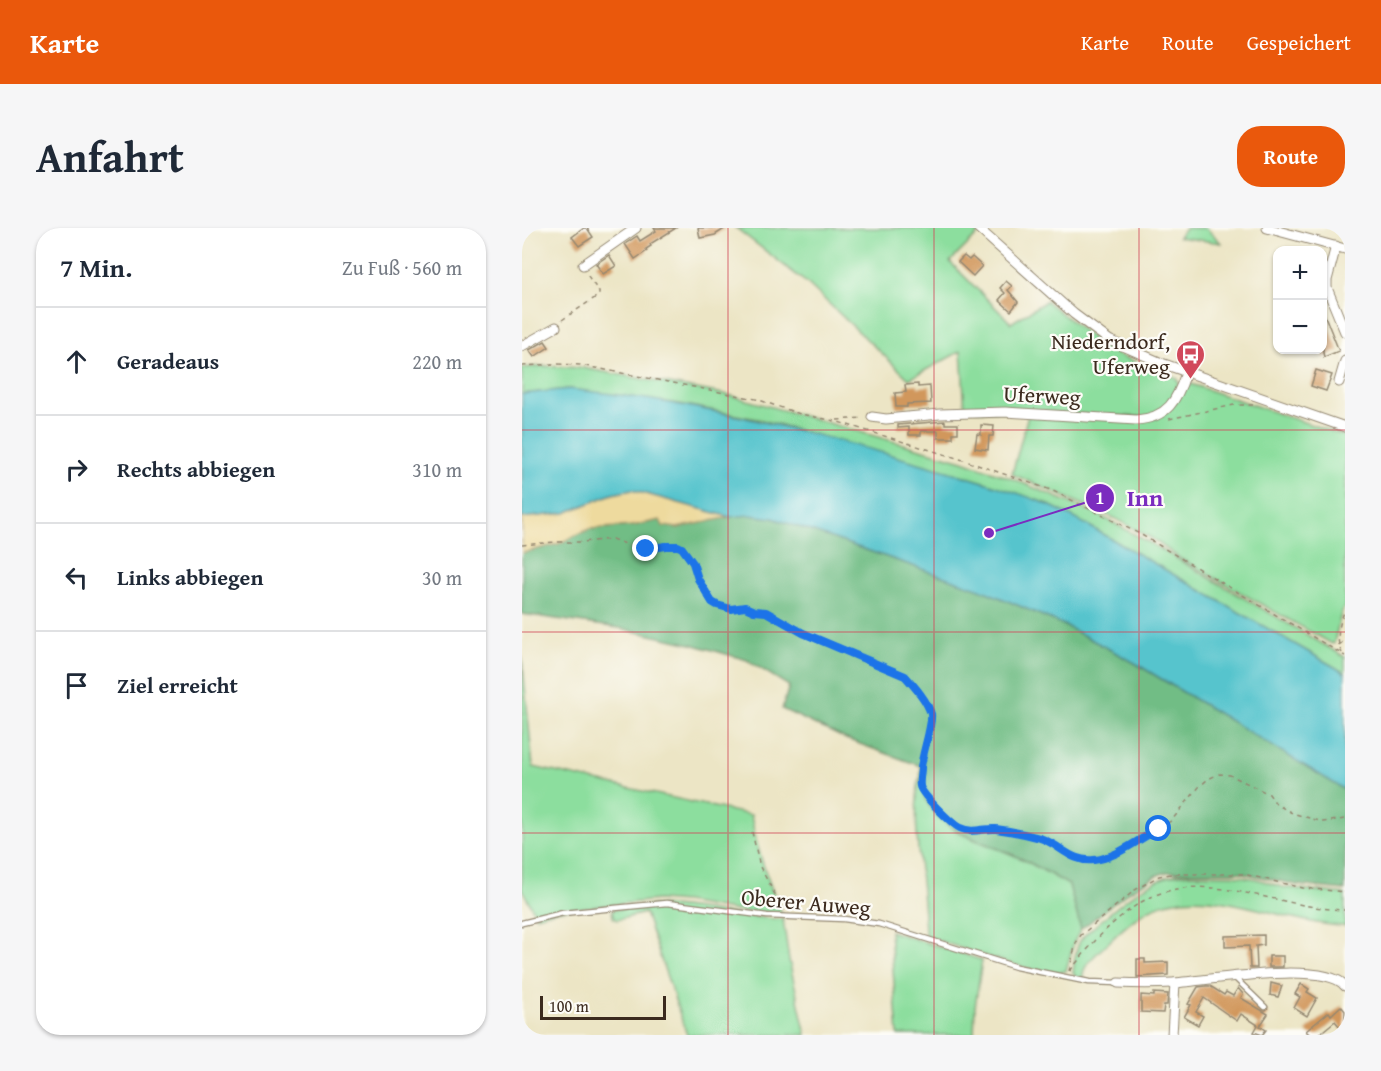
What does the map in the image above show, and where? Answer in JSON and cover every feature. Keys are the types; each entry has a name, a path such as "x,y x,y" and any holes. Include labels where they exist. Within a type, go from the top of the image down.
{"street":[{"path":"583,265 636,228"},
{"path":"978,228 1092,328 1135,353 1186,373 1345,427"},
{"path":"1267,228 1341,248 1327,280 1327,288 1345,332"},
{"path":"522,346 556,327"},
{"path":"1339,382 1345,361"},
{"name":"Uferweg","path":"872,417 886,419 940,414 1005,412 1136,420 1162,413 1173,403 1186,373"},
{"path":"1118,983 1175,983 1233,976 1310,974 1337,978 1345,986"},
{"path":"1173,1035 1175,983"}],"lane":[{"name":"Oberer Auweg","path":"522,923 563,913 667,903 745,914 844,919 879,924 995,961 1118,983"},
{"path":"1233,976 1265,1007"}],"path":[{"path":"556,327 558,322 599,296 599,292 583,265"},
{"path":"522,366 580,365 734,394 800,414 835,421 1016,477 1079,503 1140,534 1168,553 1345,656"},
{"path":"1164,420 1234,405 1256,405"},
{"path":"835,421 872,417"},
{"path":"522,545 612,538 637,548 678,546 693,563 698,579 712,602 731,609 745,607 754,611 766,612 803,633 905,676 916,687 931,714 931,724 922,756 920,786 925,795 953,824 969,832 992,829 1022,833 1048,841 1071,857 1080,860 1095,860 1123,849 1159,829 1172,819 1199,787 1208,779 1219,774 1230,775 1269,794 1276,804 1292,813 1323,822 1345,819"},
{"path":"1342,654 1338,646 1345,610"},
{"path":"1338,646 1345,640"},
{"path":"752,832 760,867 780,900 786,917"},
{"path":"1068,975 1076,944 1081,935 1135,890 1159,876 1193,873 1243,874 1304,888 1345,892"},
{"path":"1068,975 1090,946 1122,916 1166,891 1183,888 1226,890 1309,906 1345,910"}],"green space":[{"path":"736,228 974,228 979,233 950,262 1011,323 1046,301 1099,343 1118,355 1177,378 1179,386 1168,406 1148,417 965,410 961,351 909,379 808,284"},
{"path":"1186,228 1206,228 1221,243 1178,237"},
{"path":"544,366 583,368 729,395 963,461 1013,479 1099,515 1150,543 1345,657 1345,673 1045,503 977,480 762,420 680,404 569,389 522,394 522,368"},
{"path":"1191,384 1345,436 1345,605 1334,643 1332,644 1181,559 1151,538 1114,518 1012,474 1028,415 1157,418 1186,385"},
{"path":"750,515 773,518 980,589 1064,625 1135,663 1345,790 1345,890 1297,885 1239,872 1167,872 1155,876 1127,893 1081,929 1069,885 1020,858 952,828 938,817 928,804 922,787 921,766 846,739 782,709 789,686 747,660 691,644 619,628 522,614 522,553 525,551 558,544 589,529 632,526 660,520"},
{"path":"522,656 533,767 751,815 763,866 782,914 738,911 658,900 560,910 536,916 522,889"},
{"path":"919,778 927,798 946,824 971,838 1020,858 1069,885 1081,929 1074,942 1066,971 1056,972 1020,966 925,936 916,817"},
{"path":"1177,874 1234,875 1282,887 1345,894 1345,926 1322,924 1222,902 1198,899 1174,901 1152,908 1135,919 1092,958 1085,968 1083,978 1076,977 1073,973 1076,952 1080,941 1086,934 1144,887"},
{"path":"656,905 783,919 789,960 806,1035 687,1035 645,913 617,920 613,917 612,910"},
{"path":"890,931 982,960 975,1007 974,1035 898,1035"}],"sand":[{"path":"632,490 730,517 677,528 663,526 660,520 632,526 589,529 558,544 522,553 522,518 565,513 612,494"}],"water":[{"path":"569,389 691,407 811,434 987,483 1061,511 1345,673 1345,790 1135,663 1064,625 980,589 773,518 750,515 730,517 632,490 612,494 565,513 522,518 522,394"}],"building":[{"path":"587,228 593,237 579,246 572,237"},
{"path":"654,228 676,228 650,244 647,251 635,259 625,244 637,236 640,241 656,231"},
{"path":"698,228 726,228 715,235 700,238"},
{"path":"609,255 616,266 603,274 596,264"},
{"path":"964,256 969,260 972,257 982,266 973,276 958,262"},
{"path":"1006,281 1012,286 1008,290 1018,302 1011,311 999,300 1005,293 1000,288"},
{"path":"1327,321 1339,351 1324,357 1323,354 1327,354"},
{"path":"545,341 549,347 534,357 529,350"},
{"path":"1316,370 1332,375 1326,391 1311,386"},
{"path":"918,384 918,387 930,386 931,403 896,407 895,393 906,392 905,385"},
{"path":"945,421 945,424 958,424 958,433 953,433 953,438 938,438 938,431 921,431 921,435 909,435 909,427 898,428 898,425"},
{"path":"981,425 994,426 993,436 989,436 988,450 975,448 977,434 981,435"},
{"path":"1264,935 1264,945 1256,946 1257,968 1250,968 1249,946 1225,947 1225,936"},
{"path":"1269,956 1283,956 1283,967 1269,967"},
{"path":"1137,959 1145,959 1145,963 1168,962 1168,975 1137,977"},
{"path":"1271,983 1282,986 1278,997 1270,995"},
{"path":"1301,984 1309,989 1307,992 1317,998 1307,1016 1294,1008 1300,997 1295,994"},
{"path":"1210,986 1224,995 1226,992 1233,996 1238,988 1243,994 1241,998 1268,1014 1260,1026 1266,1030 1262,1035 1254,1032 1258,1025 1241,1014 1237,1021 1204,998 1196,1012 1203,1016 1198,1025 1184,1017 1191,1005 1188,1004 1198,987"},
{"path":"1154,993 1168,994 1167,1005 1164,1005 1163,1013 1141,1012 1141,995 1154,996"},
{"path":"1341,1006 1345,1011 1345,1033 1335,1021 1318,1035 1310,1035 1306,1031 1329,1012 1331,1015"}],"place":[{"name":"Niederndorf, Uferweg","path":"1191,380"},
{"name":"Inn","path":"989,533"}],"route":[{"path":"646,549 666,546 682,548 693,563 698,579 712,602 717,605 731,609 745,607 754,611 766,612 803,633 905,676 916,687 931,714 931,724 922,756 920,786 925,795 944,815 961,829 969,832 992,829 1022,833 1048,841 1063,849 1071,857 1080,860 1095,860 1123,849 1159,829"}]}
